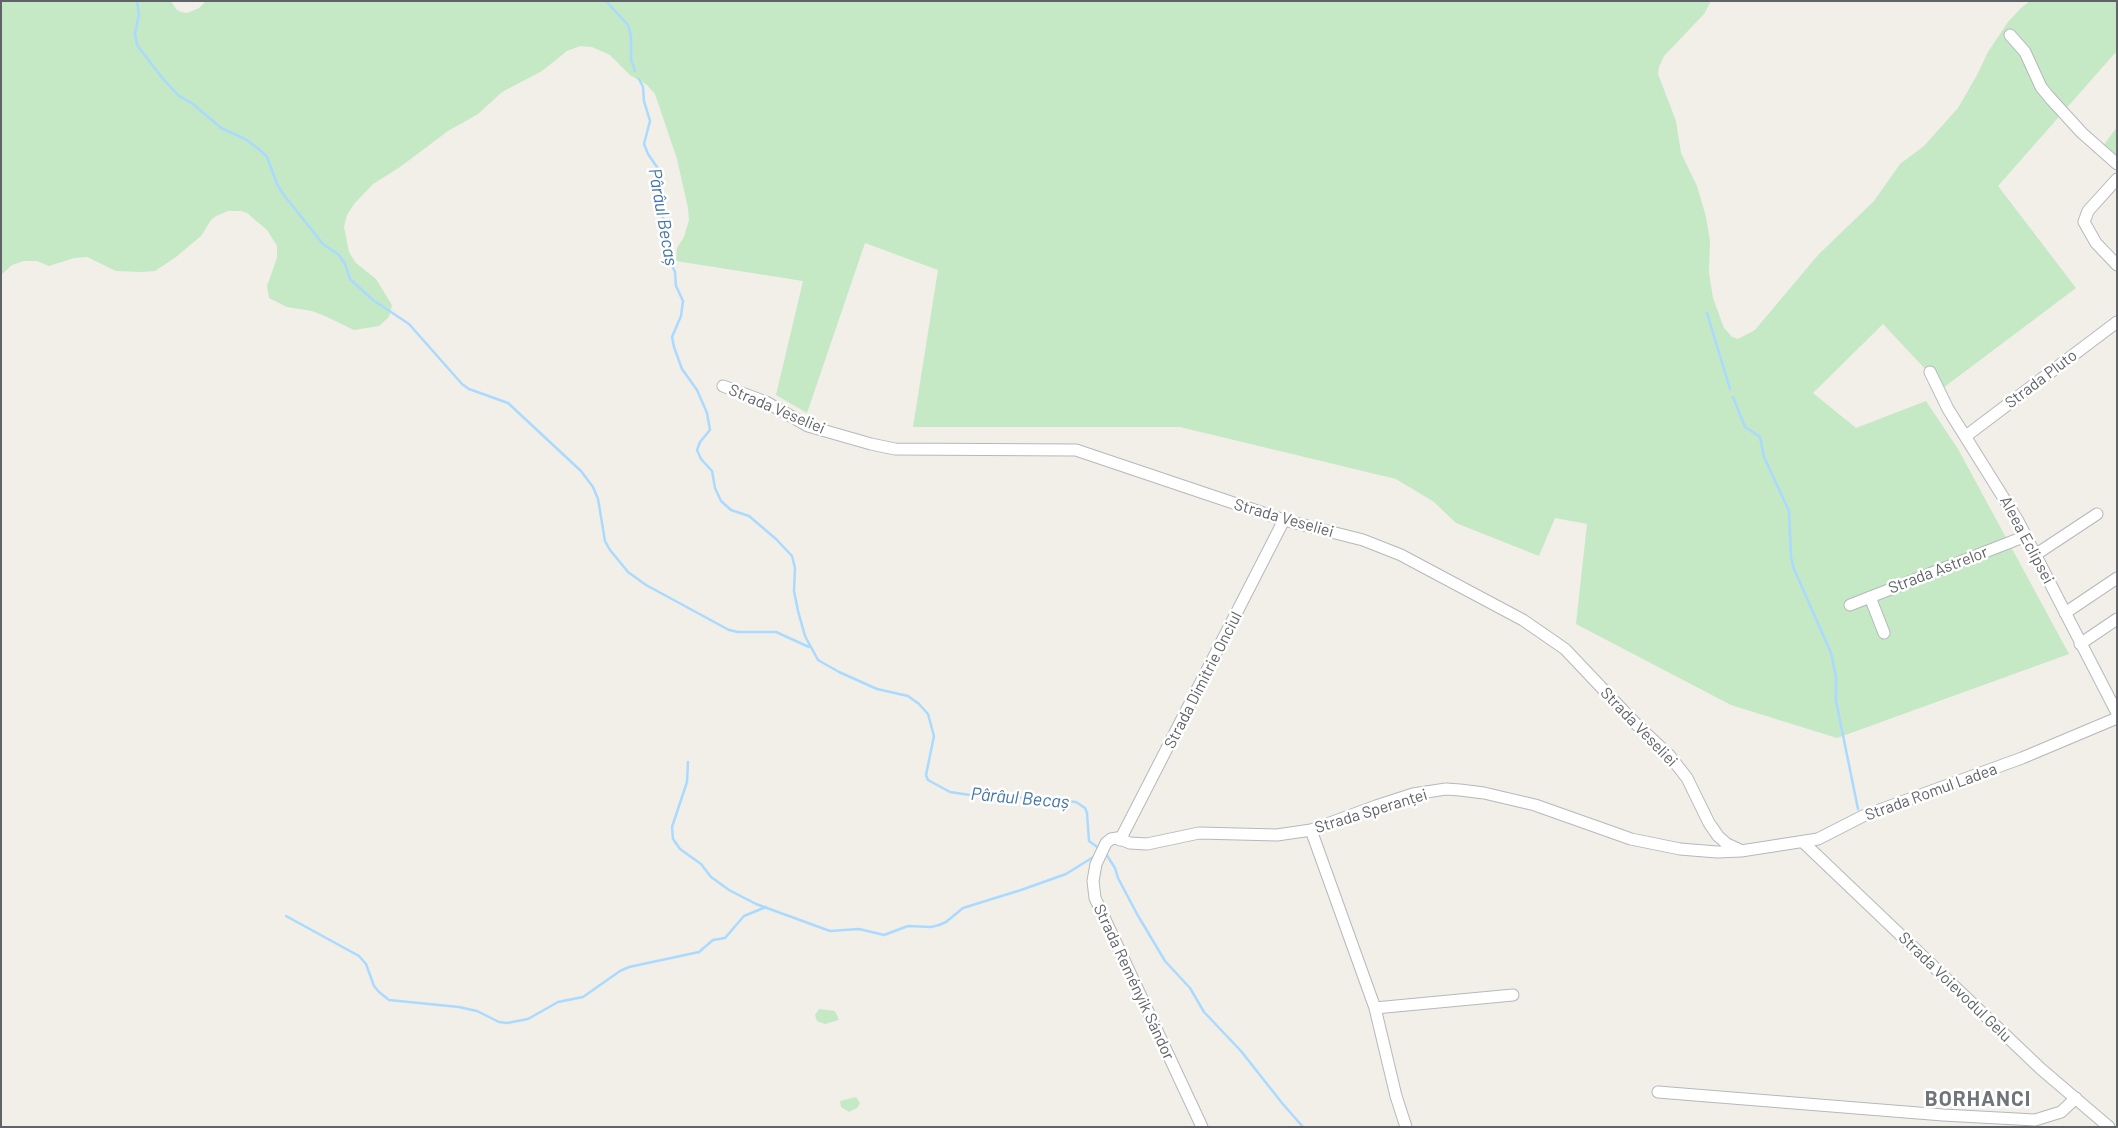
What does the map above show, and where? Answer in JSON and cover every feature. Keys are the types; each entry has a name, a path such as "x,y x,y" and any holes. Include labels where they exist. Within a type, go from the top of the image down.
{"street":[{"path":"2010,35 2025,52 2042,87 2050,98 2082,133 2117,164"},
{"path":"2117,179 2088,212 2084,222 2096,243 2117,264"},
{"name":"Strada Pluto","path":"1966,436 2117,322"},
{"name":"Aleea Eclipsei","path":"1930,372 1948,409 1999,488 2026,536 2117,713"},
{"name":"Strada Veseliei","path":"723,386 766,402 808,426 895,449 1076,450 1284,520 1363,540 1401,555 1514,615 1544,634 1573,657 1636,724 1670,755 1687,778 1709,823 1718,836 1727,844 1741,851"},
{"path":"2035,555 2097,514"},
{"name":"Strada Dimitrie Onciul","path":"1117,839 1284,520"},
{"name":"Strada Astrelor","path":"1850,605 2026,536"},
{"path":"2065,613 2117,578"},
{"path":"1870,597 1884,633"},
{"path":"2080,644 2117,619"},
{"name":"Strada Romul Ladea","path":"1741,851 1804,843 1818,839 1863,816 2022,758 2117,718"},
{"name":"Strada Speranței","path":"1117,839 1130,843 1147,844 1199,833 1277,835 1311,830 1413,794 1446,789 1484,793 1535,805 1631,839 1680,849 1717,852 1741,851"},
{"path":"1311,830 1375,1008 1396,1096 1406,1127"},
{"name":"Strada Reményik Sándor","path":"1117,839 1106,843 1097,859 1092,881 1095,898 1202,1127"},
{"name":"Strada Voievodul Gelu","path":"1804,843 2017,1047 2109,1127"},
{"path":"1375,1008 1513,995"},
{"path":"1658,1092 1942,1115 2035,1120 2061,1112 2076,1098"}],"green space":[{"path":"1,1 171,1 176,9 187,13 199,8 206,1 1711,1 1704,14 1664,56 1658,74 1676,121 1681,153 1697,186 1706,217 1710,241 1709,273 1713,298 1724,328 1732,337 1738,339 1755,330 1818,255 1874,201 1900,164 1924,146 1958,108 1988,52 2008,22 2021,8 2030,1 2117,1 2117,54 2115,53 1998,186 2076,288 1943,388 1883,324 1813,393 1856,428 1926,401 1958,449 2069,654 1837,738 1731,705 1576,624 1587,524 1555,518 1539,556 1456,523 1434,502 1396,479 1180,427 913,427 938,270 865,243 807,413 776,395 803,281 676,261 677,248 684,237 689,220 688,208 677,159 655,94 647,85 630,75 610,55 592,47 580,46 567,51 542,71 502,92 478,114 448,131 400,167 373,184 354,204 347,215 344,227 349,252 356,263 376,279 392,305 389,317 379,326 354,330 312,311 287,307 269,298 267,286 277,258 277,246 267,230 247,213 241,211 228,211 216,216 211,220 201,236 176,257 155,271 116,271 87,257 74,258 49,266 37,261 24,261 12,265 1,275"},
{"path":"2117,127 2117,161 2103,146"},
{"path":"819,1009 835,1011 839,1020 825,1024 817,1021 815,1015"},
{"path":"856,1097 860,1103 857,1108 849,1112 841,1107 840,1101"}],"waterway":[{"path":"137,1 139,14 135,33 137,45 163,79 179,96 193,104 221,128 245,139 267,157 277,184 283,194 323,244 339,255 345,264 350,279 373,300 409,324 462,384 469,389 508,403 581,471 593,487 598,499 605,541 628,572 646,585 729,630 738,632 776,632 809,647"},
{"path":"606,1 628,25 631,36 631,59 635,71"},
{"name":"Pârâul Becaș","path":"639,79 643,87 644,101 650,121 644,144 648,154 659,170 659,207 668,231 666,253 675,272 676,286 683,301 681,316 672,337 682,369 697,390 707,413 710,430 700,442 697,450 701,459 712,471 715,488 721,501 731,510 749,516 776,539 792,556 795,568 794,591 798,611 805,636 818,660 839,672 877,689 908,696 928,714 934,736 926,775 928,780 950,792 970,795 1076,802 1085,808 1087,813 1089,841 1100,849"},
{"path":"1707,313 1730,389"},
{"path":"1733,397 1745,427 1760,437 1764,457 1789,511 1791,557 1794,569 1831,653 1836,677 1836,701 1858,809"},
{"path":"688,762 687,782 672,827 673,839 680,849 701,864 711,877 729,890 756,904 830,931 859,929 884,935 908,926 931,927 939,925 946,922 963,908 1066,874 1095,856"},
{"name":"Pârâul Becaș","path":"1106,854 1115,868 1118,878 1137,914 1165,961 1190,988 1204,1012 1241,1051 1303,1127"},
{"path":"286,916 359,956 366,964 374,986 389,1000 459,1007 477,1011 499,1022 507,1023 528,1019 558,1002 583,997 620,971 629,967 699,952 713,940 725,938 744,916 766,907"}],"district":[{"name":"BORHANCI","path":"1978,1099"}]}
